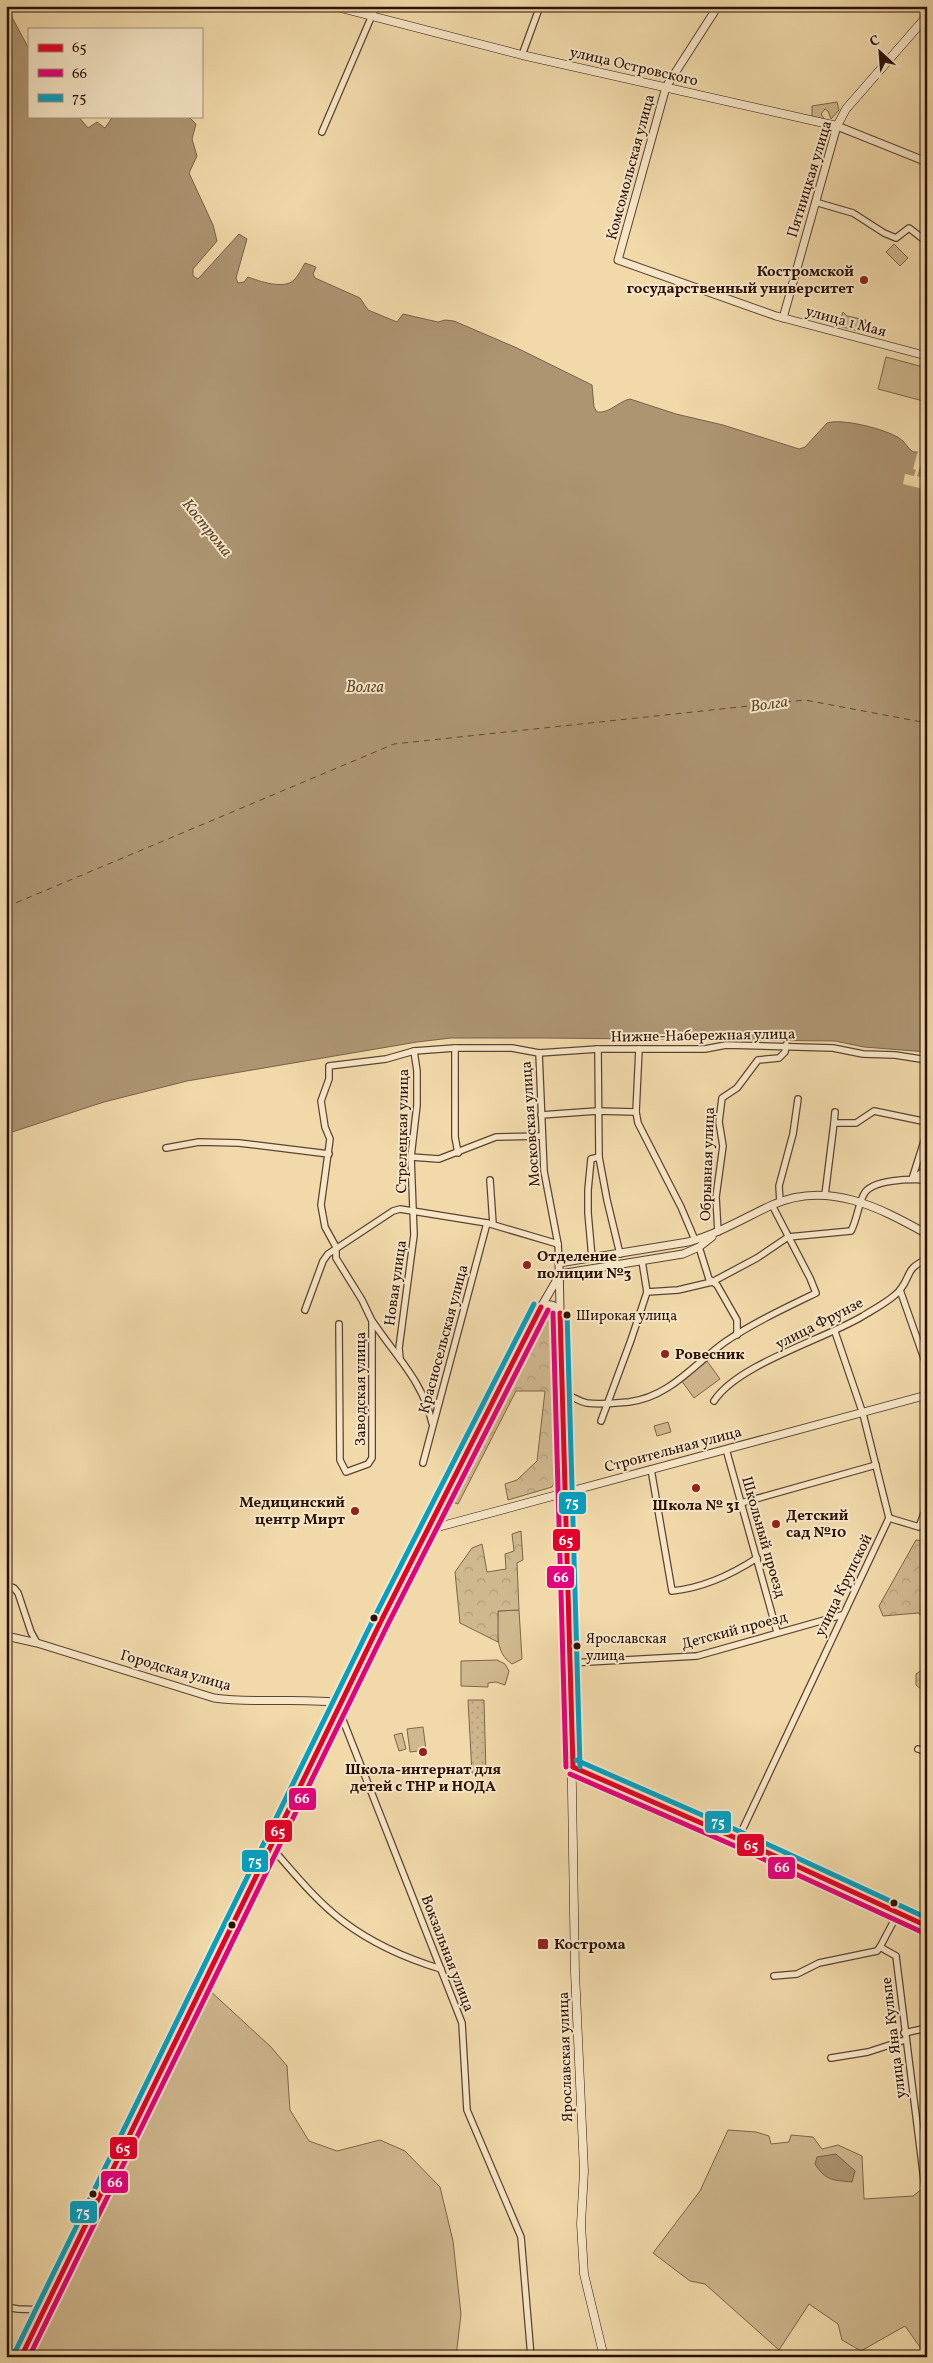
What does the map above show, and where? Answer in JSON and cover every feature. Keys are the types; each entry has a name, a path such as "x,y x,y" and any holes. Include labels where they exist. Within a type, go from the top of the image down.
{"main road":[{"name":"улица Островского","path":"333,6 522,54 837,126"},
{"name":"Пятницкая улица","path":"837,126 846,109 927,16"},
{"name":"Строительная улица","path":"427,1530 564,1493"},
{"name":"Ярославская улица","path":"564,1493 573,1767 575,1972 584,2171 581,2224 584,2274 604,2357"},
{"path":"21,2357 427,1530"},
{"path":"573,1767 738,1839 927,1926"}],"street":[{"path":"322,132 376,6"},
{"path":"522,54 540,6"},
{"name":"Комсомольская улица","path":"618,260 666,88 718,6"},
{"name":"улица Островского","path":"837,126 927,162"},
{"name":"Пятницкая улица","path":"783,318 837,126"},
{"path":"815,202 853,213 884,233 896,238 909,228 927,242"},
{"name":"улица 1 Мая","path":"618,260 689,287 783,318 927,356"},
{"name":"Нижне-Набережная улица","path":"329,1066 386,1058 414,1051 455,1048 512,1048 539,1053 598,1049 705,1049 726,1045 786,1045 833,1048 863,1054 895,1055 927,1060"},
{"name":"Обрывная улица","path":"718,1232 716,1197 723,1146 719,1122 722,1098 736,1088 756,1062 762,1059 779,1058 785,1052 786,1045"},
{"path":"455,1048 455,1137 458,1153"},
{"path":"598,1049 597,1111 599,1157 606,1200 620,1254"},
{"path":"638,1049 636,1112 642,1132 681,1207 695,1240"},
{"name":"Стрелецкая улица","path":"413,1211 411,1157 417,1071 414,1051"},
{"name":"Московская улица","path":"539,1053 544,1171 558,1244 560,1274"},
{"name":"Заводская улица","path":"329,1066 329,1079 321,1101 325,1127 330,1139 321,1205 325,1228 336,1247 336,1258 362,1300 372,1321 372,1458 368,1464 346,1472 340,1460 339,1324"},
{"path":"780,1202 779,1186 793,1134 798,1098"},
{"path":"541,1115 597,1111 636,1112"},
{"path":"834,1123 856,1123 874,1111 927,1122"},
{"path":"825,1195 836,1112"},
{"path":"912,1179 927,1132"},
{"path":"411,1157 439,1159 496,1137 542,1136"},
{"path":"166,1148 200,1142 239,1143 329,1154"},
{"path":"592,1258 588,1190 591,1159 599,1157"},
{"path":"912,1179 927,1169"},
{"path":"647,1292 678,1290 712,1282 757,1258 788,1237 851,1231 861,1201 867,1190 875,1184 912,1179 927,1180"},
{"name":"Красносельская улица","path":"423,1463 432,1425 490,1223 490,1180"},
{"path":"559,1264 695,1240 718,1232 772,1205 806,1196 825,1195 861,1201 927,1234"},
{"path":"562,1394 569,1395 586,1403 607,1403 644,1399 662,1392 726,1342 768,1317 816,1293 772,1205"},
{"path":"305,1310 323,1261 336,1247 393,1211 413,1211 490,1223 558,1244"},
{"name":"Новая улица","path":"400,1359 399,1348 414,1235 413,1211"},
{"path":"427,1530 541,1307 560,1274 683,1254 699,1248 718,1232"},
{"path":"699,1248 709,1279 717,1285 737,1320 737,1336"},
{"name":"улица Фрунзе","path":"714,1401 719,1393 747,1372 815,1339 835,1332 900,1290 913,1266 927,1259"},
{"path":"601,1421 647,1292 642,1261"},
{"name":"Ярославская улица","path":"560,1274 564,1493"},
{"path":"900,1290 927,1367"},
{"path":"541,1307 551,1304 560,1312"},
{"path":"372,1321 423,1394 432,1425"},
{"path":"835,1332 863,1414 889,1518 919,1527 927,1505"},
{"name":"Строительная улица","path":"564,1493 863,1414 927,1395"},
{"name":"Школьный проезд","path":"726,1449 777,1632"},
{"path":"741,1503 876,1466"},
{"path":"651,1470 672,1591 688,1589 735,1572 757,1558"},
{"name":"улица Крупской","path":"738,1839 889,1518"},
{"path":"6,1585 14,1588 18,1593 31,1632 37,1642"},
{"name":"Детский проезд","path":"570,1663 697,1656 842,1615"},
{"name":"Городская улица","path":"6,1636 37,1642 214,1698 238,1701 317,1701 341,1706"},
{"name":"Вокзальная улица","path":"341,1706 462,2023 467,2110 521,2237 531,2357"},
{"path":"918,1749 927,1752"},
{"path":"272,1847 294,1874 344,1922 368,1938 426,1965 441,1969"},
{"path":"774,1976 797,1974 819,1963 851,1958 877,1951 898,1913"},
{"name":"улица Яна Кульпе","path":"880,1947 896,1956 904,2033 927,2204"},
{"path":"904,2033 927,2028"},
{"path":"831,2058 868,2052 905,2040"},
{"path":"6,2307 18,2310 44,2310"}],"green space":[{"path":"837,102 839,110 831,119 828,111 825,109 821,114 825,120 812,117 812,106"},
{"path":"894,244 908,258 900,266 886,252"},
{"path":"843,312 847,316 866,320 863,332 838,326"},
{"path":"886,357 927,368 927,402 878,389"},
{"path":"549,1309 553,1316 554,1483 552,1487 508,1500 505,1484 517,1480 537,1461 545,1391 516,1391 458,1504 446,1500 542,1314"},
{"path":"707,1361 720,1379 694,1398 681,1380"},
{"path":"668,1422 671,1432 657,1436 654,1426"},
{"path":"521,1531 523,1560 517,1563 519,1610 498,1611 498,1642 460,1623 455,1572 472,1548 482,1544 487,1572 506,1569 505,1554 514,1551 512,1534"},
{"path":"916,1540 927,1541 927,1618 918,1613 883,1616 879,1606"},
{"path":"519,1610 522,1659 512,1664 502,1653 498,1640 498,1611"},
{"path":"497,1660 505,1664 509,1671 505,1685 496,1682 488,1683 488,1687 461,1686 461,1661"},
{"path":"925,1668 927,1669 927,1694 916,1685 916,1674"},
{"path":"468,1700 484,1700 486,1773 472,1773"},
{"path":"423,1727 426,1750 410,1752 407,1729"},
{"path":"402,1733 406,1749 399,1751 394,1735"},
{"path":"208,1989 271,2047 287,2066 290,2110 309,2141 337,2151 380,2140 405,2151 440,2187 453,2241 461,2314 456,2357 30,2357 97,2212"},
{"path":"728,2130 756,2132 769,2136 771,2144 789,2142 791,2135 813,2137 822,2149 838,2145 862,2156 864,2199 913,2196 927,2185 927,2357 905,2326 861,2351 842,2340 838,2324 809,2304 779,2350 705,2284 690,2281 653,2253 700,2191"}],"water":[{"name":"Волга","path":"6,6 28,47 28,118 80,118 88,128 97,122 105,128 112,118 190,118 196,124 192,139 197,156 189,173 213,225 217,241 193,269 193,276 198,279 239,234 247,239 236,278 238,283 244,282 248,277 271,284 290,283 299,274 305,263 316,267 313,274 315,278 360,298 368,310 397,322 403,314 438,322 445,320 454,321 517,348 592,385 594,407 597,412 606,411 630,399 799,449 805,447 827,423 853,423 893,435 901,439 913,452 925,452 924,456 927,457 927,1052 864,1047 835,1041 451,1038 417,1042 187,1081 104,1102 6,1134"},
{"path":"836,2154 855,2171 852,2182 830,2179 815,2164 817,2157"}],"pier":[{"path":"918,451 925,452 917,476 923,478 927,476 927,490 903,484 905,474 914,476 916,470 913,469"}],"ferry route":[{"path":"6,907 394,744 805,700 927,723"}],"transit line":[{"name":"75","path":"14,2354 374,1618 534,1304"},
{"name":"65","path":"21,2357 381,1621 541,1307"},
{"name":"66","path":"29,2357 388,1624 548,1310"},
{"name":"66","path":"553,1313 566,1767"},
{"name":"65","path":"560,1313 573,1767"},
{"name":"75","path":"567,1313 580,1767"},
{"name":"75","path":"576,1760 741,1832 927,1918"},
{"name":"65","path":"573,1767 738,1839 927,1926"},
{"name":"66","path":"570,1774 735,1846 924,1933"}],"place":[{"name":"Костромской государственный университет","path":"864,280"},
{"name":"Отделение полиции №3","path":"527,1265"},
{"name":"Широкая улица","path":"567,1315"},
{"name":"Ровесник","path":"665,1354"},
{"name":"Школа № 31","path":"696,1488"},
{"name":"Медицинский центр Мирт","path":"355,1511"},
{"name":"Детский сад №10","path":"776,1524"},
{"name":"Ярославская улица","path":"577,1646"},
{"name":"Школа-интернат для детей с ТНР и НОДА","path":"423,1752"},
{"name":"Кострома","path":"543,1944"}]}
